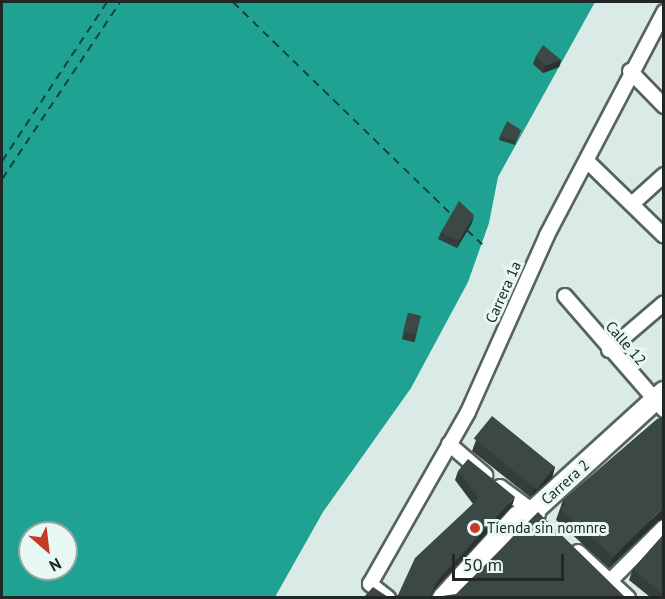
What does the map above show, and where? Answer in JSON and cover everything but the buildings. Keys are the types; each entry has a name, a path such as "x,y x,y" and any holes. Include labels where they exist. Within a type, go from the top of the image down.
{"street":[{"name":"Carrera 1a","path":"388,597 370,584 449,444 630,71 663,12"},
{"path":"630,71 663,106"},
{"path":"587,161 663,236"},
{"path":"632,204 663,175"},
{"name":"Calle 12","path":"565,296 609,350 661,401"},
{"path":"609,350 663,303"},
{"name":"Carrera 2","path":"443,597 518,516 533,511 661,401"},
{"path":"449,444 550,526"},
{"path":"610,581 663,527"},
{"path":"567,542 628,597"}],"shaded area":[{"path":"2,2 595,2 498,177 489,223 468,282 411,388 323,512 275,597 2,597"}],"ferry route":[{"path":"2,161 107,2"},
{"path":"2,179 120,2"},
{"path":"233,2 451,214"},
{"path":"467,230 482,244"}],"place":[{"name":"Tienda sin nomnre","path":"475,528"}]}
